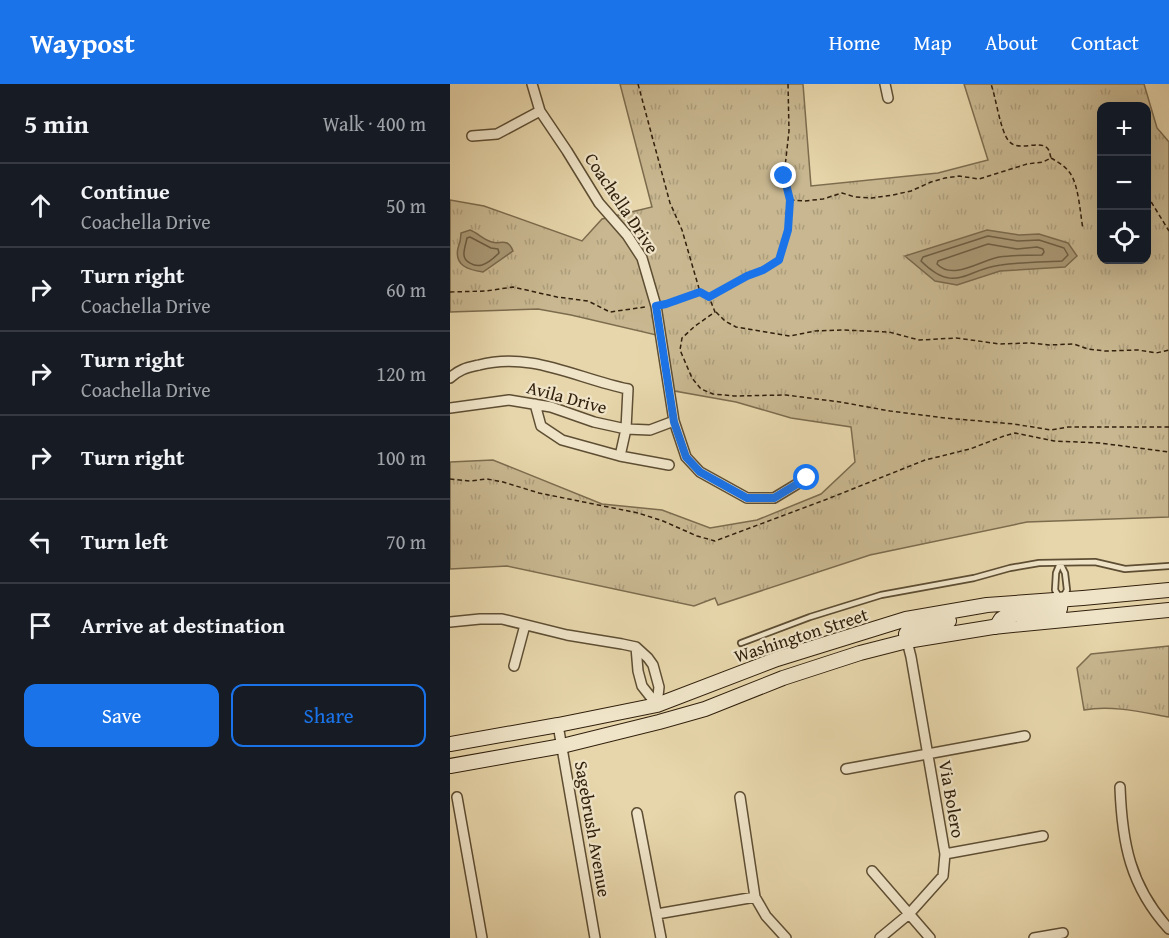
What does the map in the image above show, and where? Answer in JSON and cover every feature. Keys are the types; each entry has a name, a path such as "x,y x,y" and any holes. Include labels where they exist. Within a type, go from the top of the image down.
{"main road":[{"name":"Washington Street","path":"450,744 657,705 789,656 906,619 987,605 1169,590"},
{"path":"996,627 1001,619 1008,615 1057,611 1060,609 1061,600"},
{"path":"907,641 908,631 959,619 967,609"},
{"name":"Washington Street","path":"450,765 562,746 659,722 705,709 783,678 860,652 907,641 996,627 1169,610"}],"street":[{"name":"Coachella Drive","path":"532,84 540,111 600,203 627,235 642,258 656,306 674,422 686,457 700,472 747,498 774,498 807,478"},
{"path":"885,84 888,98"},
{"path":"472,136 497,134 540,111"},
{"path":"450,378 459,370 494,361 526,362 556,368 609,386 628,389 626,429 620,456"},
{"path":"450,400 450,408"},
{"name":"Avila Drive","path":"450,408 509,400 551,407 594,422 626,429 650,430 674,422"},
{"path":"535,404 541,426 562,440 620,456 669,465"},
{"path":"450,622 502,619 636,647 653,665 659,687 657,705"},
{"path":"514,666 525,625"},
{"name":"Via Bolero","path":"880,938 909,914 944,876 945,854 907,641"},
{"path":"636,647 642,686 657,705"},
{"name":"Sagebrush Avenue","path":"558,725 595,938"},
{"path":"846,769 1025,736"},
{"path":"1120,787 1121,816 1127,856 1143,894 1154,912 1169,929"},
{"path":"458,797 482,938"},
{"path":"740,797 755,897 766,916 786,938"},
{"path":"637,813 661,938"},
{"path":"945,854 1043,836"},
{"path":"872,871 930,938"},
{"path":"657,914 755,897"},
{"path":"1034,938 1063,933"}],"lane":[{"path":"741,643 810,617 881,595 974,578 1010,568 1039,563 1095,562 1125,569 1169,566"},
{"path":"1060,563 1065,573 1067,590 1061,600 1055,590 1056,573 1060,563"},
{"path":"640,679 655,674"}],"path":[{"path":"450,292 486,291 513,287 588,301 610,312 666,304 700,292 682,230 670,203 638,84"},
{"path":"788,84 789,131 784,176 790,200 788,230 779,260 709,297 715,312 725,321 736,327 790,336 815,331 842,330 889,332 919,340 956,338 1000,344 1074,344 1105,351 1169,350"},
{"path":"991,84 1009,142 1017,146 1041,145 1047,148 1051,158 1063,165 1071,174 1083,229"},
{"path":"790,200 824,199 842,193 872,198 893,195 945,178 959,176 979,179 1051,158"},
{"path":"1151,202 1169,231"},
{"path":"715,312 682,338 680,350 692,378 701,389 713,394 786,395 912,414 1051,430 1068,427 1169,427"}],"green space":[{"path":"620,84 803,84 811,186 938,173 988,160 964,84 1144,84 1149,102 1097,102 1097,264 1151,264 1151,108 1157,128 1169,142 1169,517 1027,522 870,555 718,605 715,598 694,606 507,566 450,569 450,462 493,460 602,504 662,510 710,528 757,520 821,494 855,462 851,427 791,418 736,402 669,390 661,336 538,309 450,312 450,200 484,206 582,241 602,219 652,207"},
{"path":"1169,646 1169,717 1116,709 1084,710 1077,668 1091,654"}],"water":[{"path":"470,230 494,243 507,243 513,251 483,272 468,268 460,263 457,254 461,233"},
{"path":"987,230 1019,235 1039,234 1068,243 1077,256 1065,267 1000,271 957,285 935,281 905,256"}],"route":[{"path":"784,176 790,200 788,230 779,260 709,297 700,292 656,306 674,422 686,457 700,472 747,498 774,498 807,478"}]}
